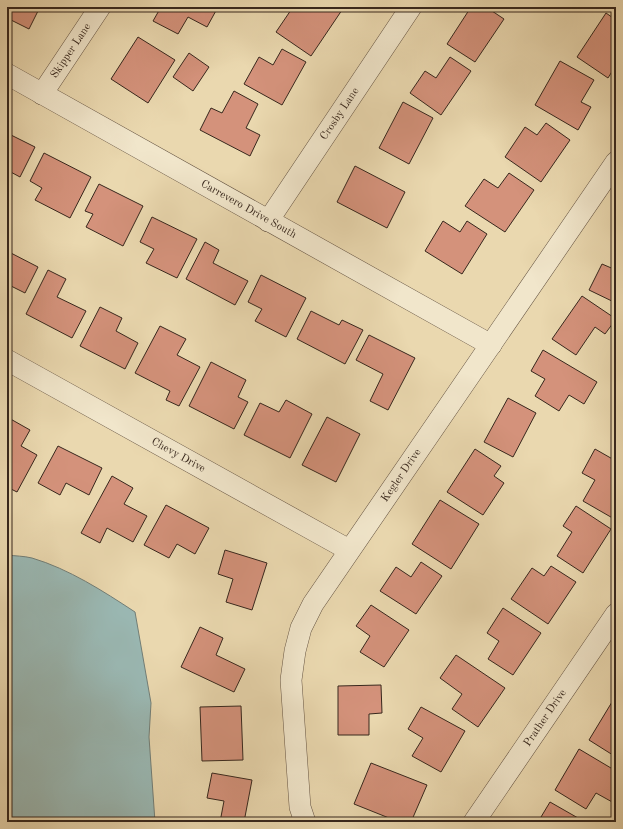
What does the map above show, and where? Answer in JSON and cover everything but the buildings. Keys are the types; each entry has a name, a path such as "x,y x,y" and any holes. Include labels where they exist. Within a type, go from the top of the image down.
{"street":[{"name":"Skipper Lane","path":"42,94 100,7"},
{"name":"Crosby Lane","path":"268,221 411,7"},
{"name":"Carrevero Drive South","path":"7,74 491,345"},
{"name":"Kegler Drive","path":"305,822 300,807 291,680 295,651 301,628 313,604 349,550 616,162"},
{"name":"Chevy Drive","path":"7,360 349,550"},
{"name":"Prather Drive","path":"474,822 616,614"}],"water":[{"path":"7,555 32,558 59,568 98,589 135,612 151,703 149,737 155,822 7,822"}]}
